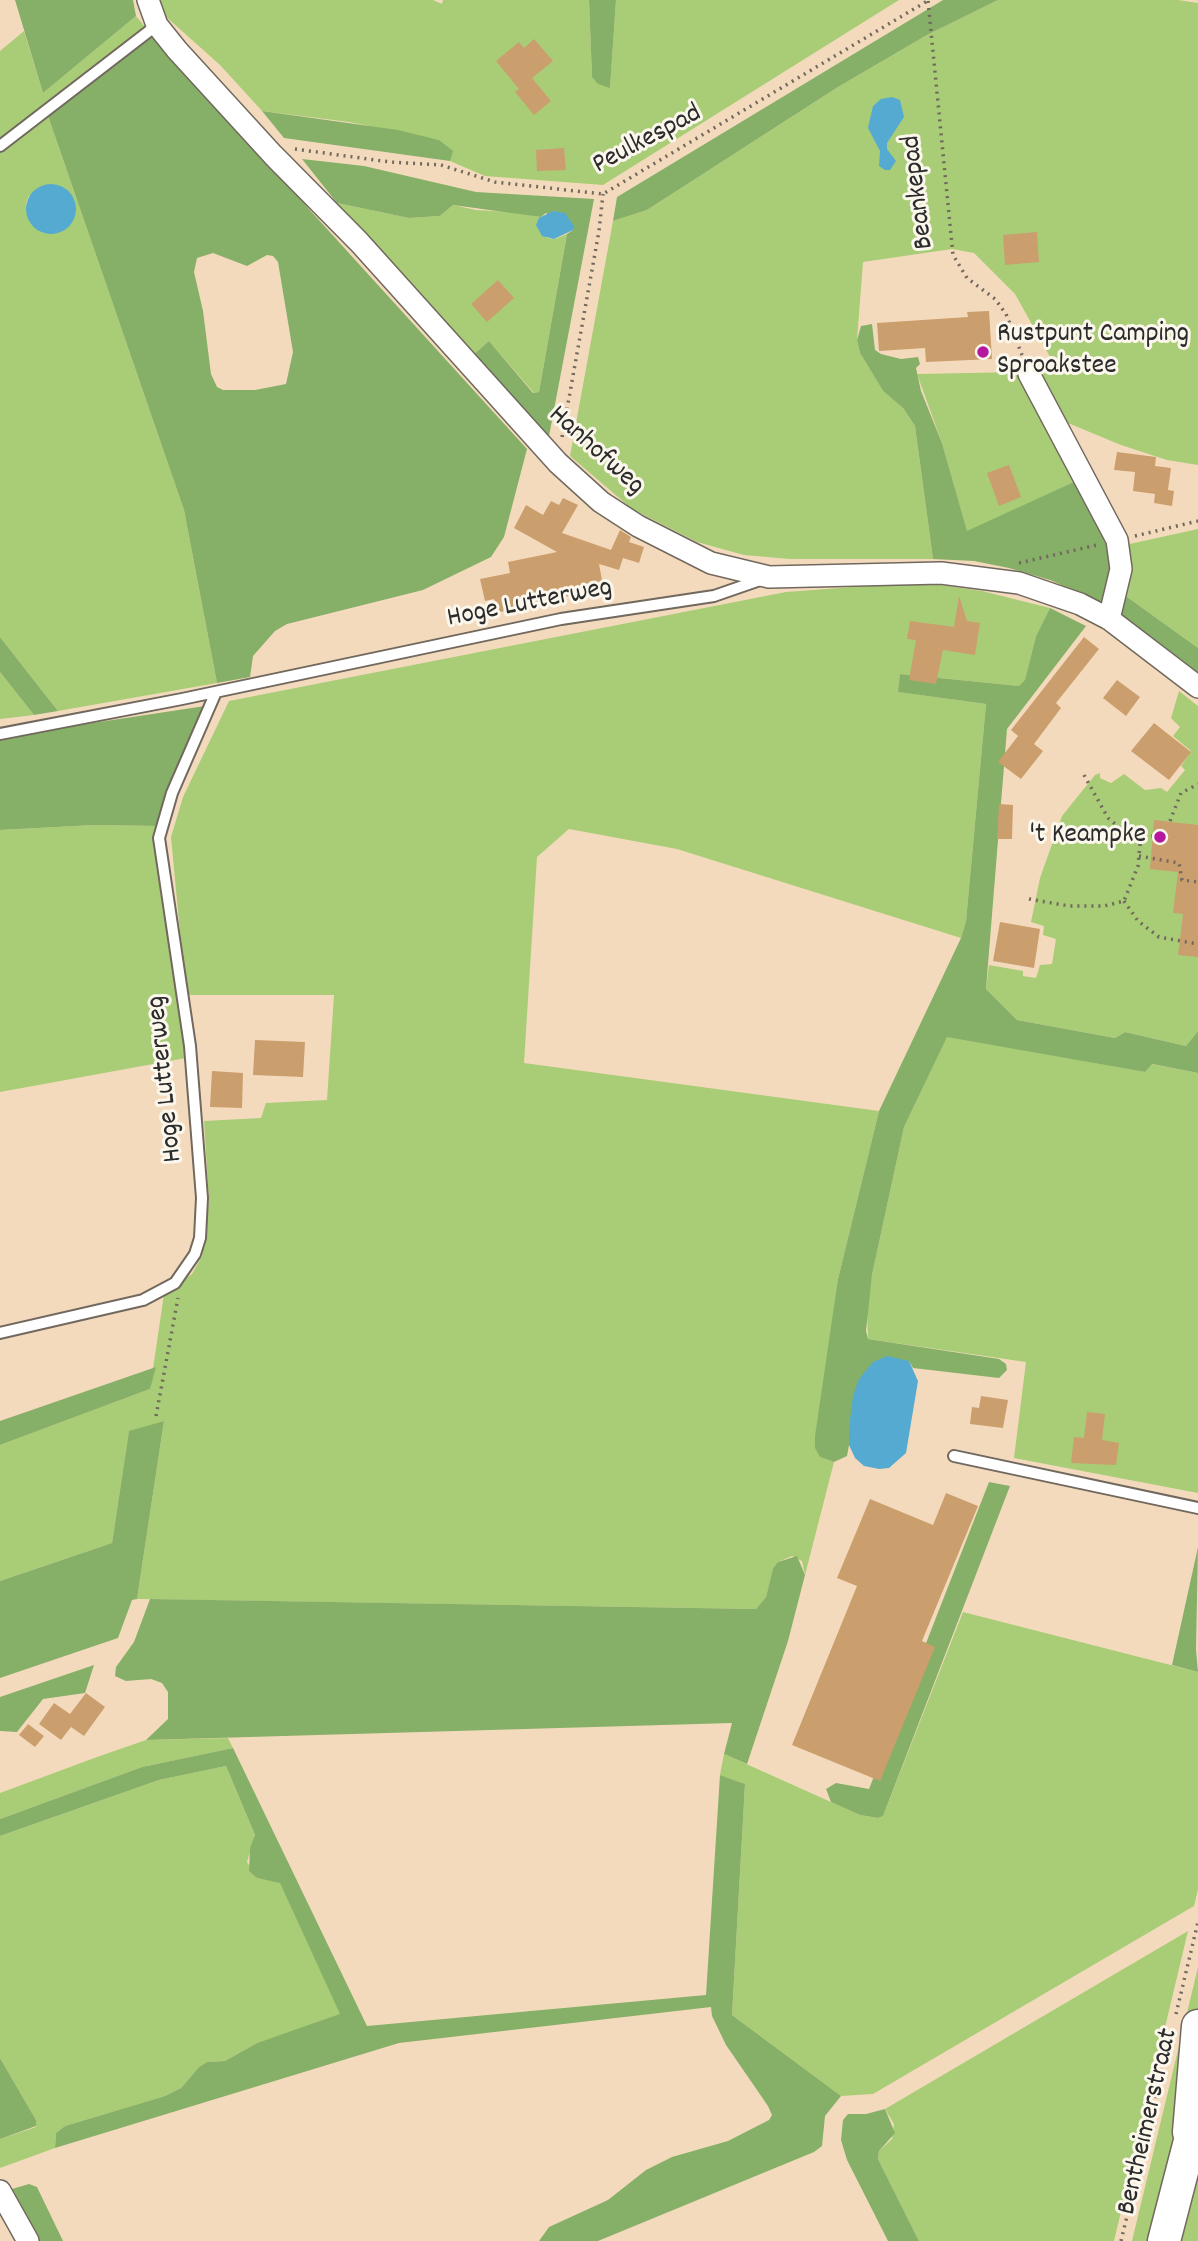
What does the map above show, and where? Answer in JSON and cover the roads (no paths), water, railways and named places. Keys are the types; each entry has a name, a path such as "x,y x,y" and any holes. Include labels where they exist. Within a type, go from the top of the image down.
{"main road":[{"name":"Bentheimerstraat","path":"1182,2024 1188,2140"},
{"name":"Bentheimerstraat","path":"1164,2241 1188,2140 1198,2110"}],"street":[{"name":"Hanhofweg","path":"148,0 157,25 273,155 359,242 558,463 601,502 648,532 711,563 768,577 930,573 980,576 1049,593 1110,619 1198,687"},
{"path":"1029,374 1117,540 1121,569 1110,619"},
{"path":"0,2191 28,2241"}],"lane":[{"path":"0,146 157,25"},
{"name":"Hoge Lutterweg","path":"0,734 216,692 561,619 713,596 768,577"},
{"name":"Hoge Lutterweg","path":"0,1333 143,1300 160,1293 182,1275 195,1254 200,1238 202,1199 190,1046 159,838 172,793 216,692"},
{"path":"954,1456 1198,1508"}],"water":[{"path":"892,97 900,100 904,117 887,143 887,149 896,161 890,170 885,170 879,166 880,151 868,128 873,106 881,99"},
{"path":"51,184 69,191 76,209 69,227 51,234 33,227 26,209 33,191"},
{"path":"553,211 565,213 574,226 573,230 554,239 542,236 536,225 539,218"},
{"path":"887,1356 909,1361 918,1381 906,1453 889,1468 879,1469 864,1466 855,1458 849,1445 849,1428 853,1396 859,1379 873,1362"}],"place":[{"name":"Rustpunt Camping Sproakstee","path":"983,352"},
{"name":"'t Keampke","path":"1160,837"}]}
